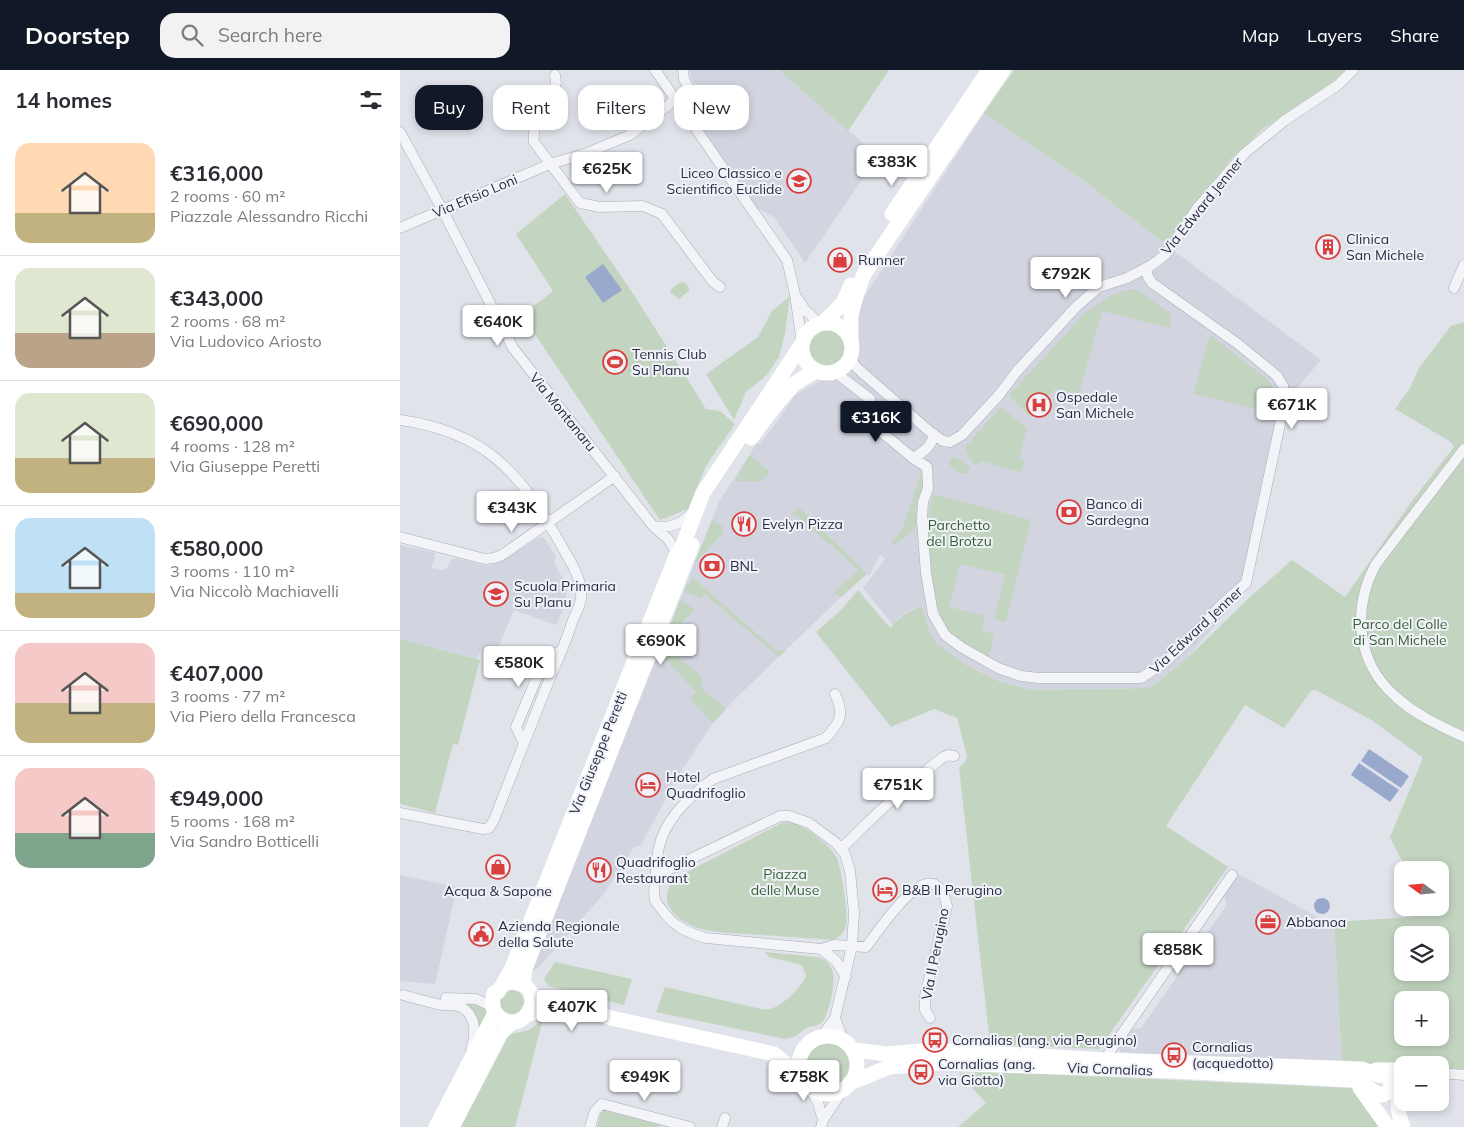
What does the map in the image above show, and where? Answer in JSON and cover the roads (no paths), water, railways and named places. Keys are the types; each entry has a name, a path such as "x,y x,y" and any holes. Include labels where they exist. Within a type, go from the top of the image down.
{"street":[{"path":"655,70 674,96"},
{"path":"683,70 687,85"},
{"name":"Via Giuseppe Peretti","path":"501,988 514,962 703,492 802,344 807,333 810,329 822,324 843,303 865,254 989,70"},
{"path":"698,130 787,260 795,294 802,353 805,361 815,371 835,372 841,369 850,358 851,314 864,274 1004,70"},
{"name":"Via Edward Jenner","path":"934,434 943,441 950,442 962,436 999,395 1017,370 1070,313 1099,287 1128,278 1146,269 1166,254 1198,207 1244,153 1284,121 1338,85 1353,70"},
{"path":"555,75 554,89 535,127 533,134 534,142 580,203 600,207 643,206 662,214 713,282 720,287"},
{"name":"Via Efisio Loni","path":"400,228 550,164 587,153 630,135 674,101"},
{"name":"Via Montanaru","path":"400,132 443,210 513,348 653,526 668,539 677,554"},
{"path":"1454,288 1464,265"},
{"name":"Via Edward Jenner","path":"913,458 927,467 928,488 923,502 922,521 926,573 933,614 945,635 961,647 998,668 1021,676 1039,678 1141,678 1164,664 1246,582 1285,401 1283,386 1277,376 1238,344 1152,283 1146,269"},
{"path":"795,294 805,310 822,324 832,324 841,327 851,342"},
{"path":"835,372 870,399 867,411 869,422 913,458 922,454 933,440 934,434 857,368 850,358"},
{"name":"Via Giuseppe Peretti","path":"526,983 704,512 720,482 773,408 794,384 815,371"},
{"path":"400,420 452,432 468,438 500,461 528,492 548,523 575,571 581,590 581,601 561,651 544,658 516,727 524,743 494,820 489,828 483,829 400,812"},
{"path":"1464,449 1376,564 1369,577 1364,594 1361,632 1367,658 1380,681 1394,696 1406,706 1464,737"},
{"path":"400,537 485,559 494,558 502,555 615,476"},
{"path":"653,526 676,526 683,522 699,504"},
{"path":"835,694 841,706 841,716 836,727 826,738 713,779 698,790 678,811 665,830 659,846 655,876 655,901 678,926 692,934 706,938 821,949 834,945 852,946"},
{"path":"841,849 900,791 942,758 948,755 954,756"},
{"path":"655,876 780,816 789,816 809,823 836,843 844,854 850,870 854,930 846,977 835,1018 822,1036"},
{"path":"1104,1060 1232,875"},
{"name":"Via Il Perugino","path":"852,946 866,946 905,897 915,888 924,883 932,883 939,887 945,896 947,906 925,996 925,1010 930,1018"},
{"path":"821,949 836,962 846,977"},
{"path":"455,999 501,988 517,982 588,1002 597,1013"},
{"path":"526,983 558,1005 612,1018 774,1054 804,1047"},
{"path":"526,983 533,1001 529,1014"},
{"path":"436,1127 494,1010 494,993 501,988"},
{"path":"402,995 476,999 494,1010 505,1021 512,1022"},
{"path":"402,995 438,1005 459,1006 469,1014 474,1025 474,1040 464,1072"},
{"path":"452,1127 500,1034 512,1022 540,1011 588,1018 612,1018"},
{"path":"822,1124 857,1067 835,1018"},
{"path":"800,1075 799,1060 804,1047 812,1040 822,1036 833,1036 848,1045"},
{"name":"Via Cornalias","path":"848,1045 887,1054 920,1051 959,1051 1104,1060 1362,1070 1385,1087"},
{"path":"774,1054 800,1075 810,1088 818,1103 822,1124"},
{"name":"Via Cornalias","path":"847,1086 889,1067 921,1063 942,1063 1182,1071 1351,1081 1385,1087"},
{"path":"1362,1070 1394,1071"},
{"path":"1449,1074 1464,1075"},
{"path":"810,1088 817,1092 829,1094 847,1086"},
{"path":"1385,1087 1388,1127"},
{"path":"1385,1087 1392,1116 1399,1127"},
{"path":"1385,1087 1399,1099 1398,1110 1404,1127"},
{"path":"590,1127 594,1111 602,1104 615,1106 667,1124 690,1127"}],"water":[{"path":"603,264 622,290 603,303 585,277"},
{"path":"1369,749 1409,776 1401,788 1361,761"},
{"path":"1359,763 1399,790 1390,802 1351,775"},
{"path":"1319,898 1325,898 1330,903 1328,912 1319,914 1314,909 1314,903"}],"place":[{"name":"Liceo Classico e Scientifico Euclide","path":"799,181"},
{"name":"Clinica San Michele","path":"1328,247"},
{"name":"Runner","path":"840,260"},
{"name":"Tennis Club Su Planu","path":"615,362"},
{"name":"Ospedale San Michele","path":"1039,405"},
{"name":"Banco di Sardegna","path":"1069,512"},
{"name":"Evelyn Pizza","path":"744,524"},
{"name":"BNL","path":"712,566"},
{"name":"Scuola Primaria Su Planu","path":"496,594"},
{"name":"Hotel Quadrifoglio","path":"648,785"},
{"name":"Acqua & Sapone","path":"498,867"},
{"name":"Quadrifoglio Restaurant","path":"599,870"},
{"name":"B&B Il Perugino","path":"885,890"},
{"name":"Abbanoa","path":"1268,922"},
{"name":"Azienda Regionale della Salute","path":"481,934"},
{"name":"Cornalias (ang. via Perugino)","path":"935,1040"},
{"name":"Cornalias (acquedotto)","path":"1174,1055"},
{"name":"Cornalias (ang. via Giotto)","path":"921,1072"}],"park label":[{"name":"Parchetto del Brotzu","path":"959,534"},
{"name":"Parco del Colle di San Michele","path":"1400,632"},
{"name":"Piazza delle Muse","path":"785,882"}]}
